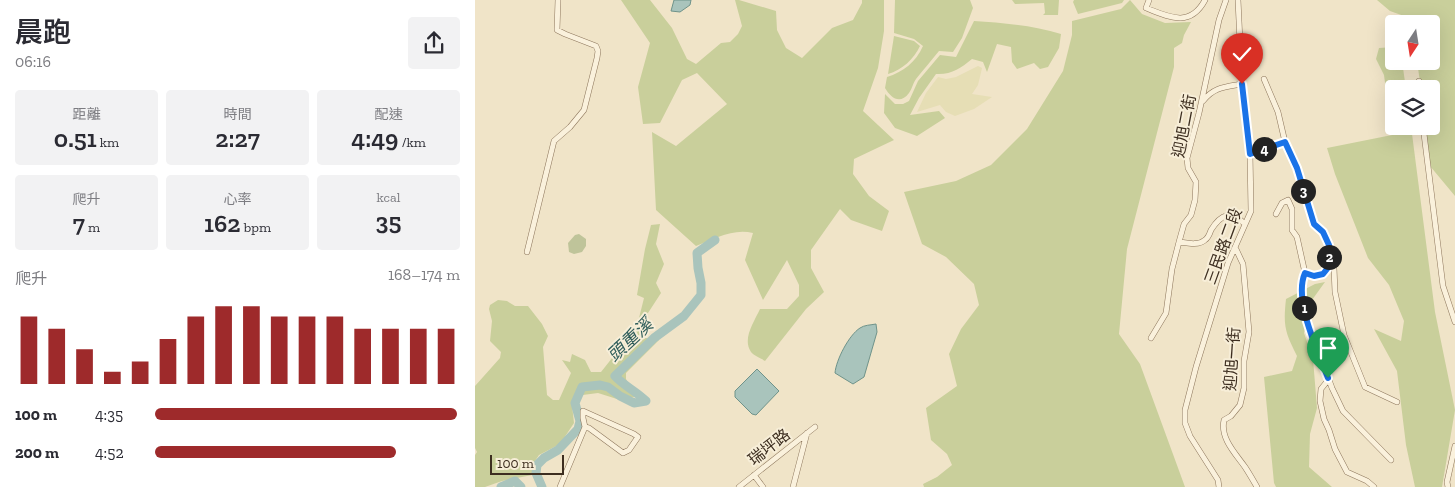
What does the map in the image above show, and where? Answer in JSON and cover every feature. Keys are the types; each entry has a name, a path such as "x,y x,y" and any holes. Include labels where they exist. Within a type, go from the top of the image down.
{"street":[{"path":"527,252 554,141 570,127 584,110 598,51 596,46 557,30 558,0"},
{"path":"1149,0 1146,8 1175,19 1193,14 1201,8 1205,0"},
{"name":"迎旭二街","path":"1151,338 1166,313 1172,269 1184,224 1191,215 1195,200 1196,182 1188,168 1187,158 1219,20 1226,0"},
{"name":"三民路二段","path":"1219,487 1218,480 1190,436 1185,423 1185,410 1196,367 1228,263 1251,211 1250,154 1242,84 1238,0"},
{"path":"1264,80 1278,112 1285,142 1297,168 1314,224 1323,232 1327,239 1329,258 1327,269 1323,274 1314,276 1305,273"},
{"path":"1201,103 1210,93 1220,88 1242,84"},
{"path":"1424,135 1443,286 1455,322"},
{"path":"1250,154 1285,142"},
{"path":"1276,214 1282,203 1288,200 1292,208 1292,230 1297,237 1305,273 1301,282 1305,316 1343,410 1391,460"},
{"path":"1179,242 1196,244 1205,240 1217,222 1223,217 1237,216 1245,224"},
{"name":"迎旭一街","path":"1235,247 1243,264 1249,332 1243,361 1244,388 1241,405 1231,416 1224,420 1223,427 1229,446 1257,487"},
{"path":"1329,258 1334,268 1335,292 1344,335 1365,387 1397,402"},
{"path":"1329,379 1321,389 1320,401 1324,419 1335,449 1347,472 1367,481 1374,487"},
{"path":"560,487 585,427 583,411 638,437 629,450 623,453 585,427"},
{"name":"瑞坪路","path":"739,487 815,427"},
{"path":"793,487 808,433"},
{"path":"1448,487 1447,482 1455,446"},
{"path":"754,475 763,487"}],"shaded area":[{"path":"978,66 982,68 978,85 972,94 992,97 974,109 955,116 946,112 940,105 917,112 926,93 938,77 946,79 956,77"}],"green space":[{"path":"621,0 650,0 672,28 687,59 696,64 721,43 730,42 738,34 742,26 735,0 776,11 777,30 786,48 802,58 832,28 853,20 862,0 884,0 884,31 878,68 863,111 894,140 854,159 853,174 869,196 889,211 882,231 851,220 840,209 811,250 811,268 824,292 806,309 765,361 751,352 748,336 760,309 787,309 799,296 799,285 787,260 763,300 745,260 753,233 731,233 696,246 656,210 652,132 676,146 727,104 697,73 682,80 660,123 643,124 638,87 650,43"},
{"path":"895,0 970,0 973,8 962,38 953,52 939,51 916,79 906,97 902,99 896,99 885,88 887,77 908,66 917,57 923,46 914,39 894,33"},
{"path":"1012,0 1059,0 1058,15 1043,15 1045,13 1044,3 1015,4"},
{"path":"1074,0 1124,0 1122,3 1078,14 1073,2"},
{"path":"1130,0 1142,14 1165,23 1191,22 1182,43 1174,48 1174,67 1127,249 1119,334 1140,364 1185,487 924,487 923,484 937,477 952,465 947,454 931,440 926,408 957,386 949,354 961,329 979,305 974,284 946,257 922,244 904,192 956,181 991,165 1027,129 1063,71 1072,35 1072,21 1121,9"},
{"path":"1377,0 1455,0 1455,196 1430,166 1426,135 1440,135 1440,80 1420,80 1418,70 1440,70 1440,15 1401,15 1390,11"},
{"path":"974,21 1029,26 1061,34 1059,48 1048,67 1040,69 1034,63 1017,69 1012,62 1011,47 997,44 987,72 983,62 972,59 956,70 936,74 919,98 910,115 939,111 945,118 917,136 895,128 884,113 885,94 895,104 903,104 909,101 918,81 940,55 956,57"},
{"path":"894,36 914,41 920,46 907,63 898,70 888,74"},
{"path":"1379,48 1385,48 1385,70 1403,70 1405,80 1385,80 1385,82 1384,75 1376,59"},
{"path":"1392,135 1412,135 1435,312 1455,410 1442,487 1415,487 1406,445 1397,371 1374,329 1401,341 1404,321 1389,285 1368,258 1335,174 1327,148"},
{"path":"660,224 656,244 664,264 656,283 661,293 648,313 649,332 630,338 639,318 644,298 637,295 651,225"},
{"path":"579,234 586,239 586,246 582,252 574,254 569,252 568,243 575,235"},
{"path":"1325,282 1312,300 1304,333 1313,359 1317,408 1310,434 1309,467 1332,487 1276,487 1274,483 1264,377 1292,371 1297,356 1286,329 1286,299 1315,284"},
{"path":"498,300 507,301 515,306 528,306 542,324 548,336 543,347 547,395 553,400 559,400 571,373 562,360 570,362 572,354 585,360 591,372 601,372 624,343 646,338 659,340 626,373 626,379 636,397 617,399 598,393 575,396 572,405 574,423 560,444 539,455 533,464 532,475 502,481 485,487 475,487 475,455 477,452 475,448 475,386 500,358 501,352 490,341 492,321 489,309 490,305"}],"water":[{"path":"674,0 691,0 690,5 680,12 671,11"},
{"path":"876,324 877,332 864,377 853,384 835,373 838,361 844,348 856,331 863,326"},
{"path":"757,369 779,391 756,415 752,414 735,397 735,391"}],"waterway":[{"name":"頭重溪","path":"542,487 536,473 537,465 544,458 558,450 578,429 580,421 575,403 582,387 600,385 608,387 634,403 646,401 615,376 654,338 684,316 701,295 697,253 715,240"},
{"name":"頭重溪","path":"501,487 515,481 521,487"}],"route":[{"path":"1242,84 1250,154 1285,142 1297,168 1314,224 1323,232 1329,245 1327,269 1323,274 1314,276 1305,273 1301,282 1305,316 1328,378"}]}
